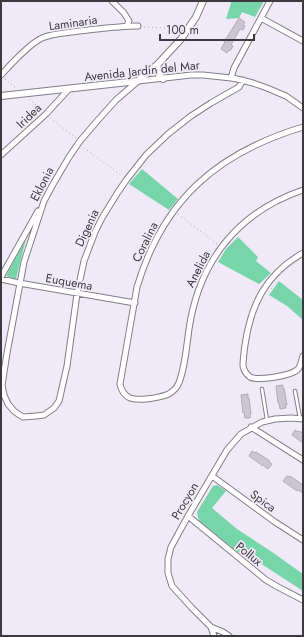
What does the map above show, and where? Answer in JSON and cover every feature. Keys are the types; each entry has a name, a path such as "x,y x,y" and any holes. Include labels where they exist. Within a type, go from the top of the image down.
{"street":[{"path":"112,1 124,14 128,21 127,26"},
{"name":"Eklonia","path":"23,417 14,411 8,404 2,385 24,262 44,201 60,172 80,141 107,109 158,64 182,39 196,17 203,1"},
{"path":"231,78 234,68 270,1"},
{"path":"261,18 303,41"},
{"name":"Laminaria","path":"1,75 17,58 41,38 65,33 138,26"},
{"path":"158,64 158,72 164,79"},
{"name":"Avenida Jardín del Mar","path":"1,96 203,75 243,80 286,96 303,108"},
{"name":"Digenia","path":"23,417 44,415 54,408 59,401 67,366 77,294 84,261 95,232 110,205 127,179 146,156 168,134 211,102 240,87 243,80"},
{"name":"Iridea","path":"1,156 46,114 69,89"},
{"name":"Coralina","path":"166,395 134,399 125,394 120,384 138,288 146,260 158,235 190,191 214,170 253,146 303,127"},
{"name":"Anelida","path":"166,395 176,387 180,380 190,318 196,296 204,275 221,247 247,220 267,206 283,197 303,190"},
{"path":"1,278 44,201"},
{"path":"303,253 294,258 280,270 267,284 254,307 249,322 243,363 244,370 248,376 255,378 287,374 295,372 299,368 303,356"},
{"name":"Euquema","path":"1,278 19,284 135,303"},
{"name":"Procyon","path":"214,636 211,627 172,586 168,573 168,559 171,547 227,450 241,434 267,421 283,418 301,419"},
{"path":"252,428 303,460"},
{"name":"Spica","path":"212,476 275,522 303,540"},
{"name":"Pollux","path":"188,516 266,580 303,600"},
{"path":"211,627 229,636"}],"lane":[{"path":"262,389 267,421"},
{"path":"295,390 301,419"}],"path":[{"path":"138,26 165,28"},
{"path":"46,114 80,141"},
{"path":"174,211 221,247"},
{"path":"229,237 257,278 267,284 303,314"}],"green space":[{"path":"230,1 264,1 255,17 242,12 239,18 226,19 231,3"},
{"path":"142,169 178,199 169,210 129,184"},
{"path":"238,237 258,257 256,261 271,273 259,284 218,262 226,249"},
{"path":"26,239 16,279 6,276"},
{"path":"279,281 303,300 303,320 287,306 269,295"},
{"path":"217,485 226,491 212,508 237,529 303,574 303,591 263,565 236,551 199,521 197,512 213,486"}],"building":[{"path":"239,18 245,22 243,25 245,26 243,30 240,29 231,45 233,46 227,53 221,49"},
{"path":"283,385 287,405 285,405 286,408 280,409 276,386"},
{"path":"248,394 251,414 250,418 245,418 241,395"},
{"path":"295,430 303,433 303,443 292,435"},
{"path":"252,451 270,461 269,462 272,464 268,469 249,456"},
{"path":"287,476 290,476 303,485 303,493 298,490 297,491 283,481"}]}
